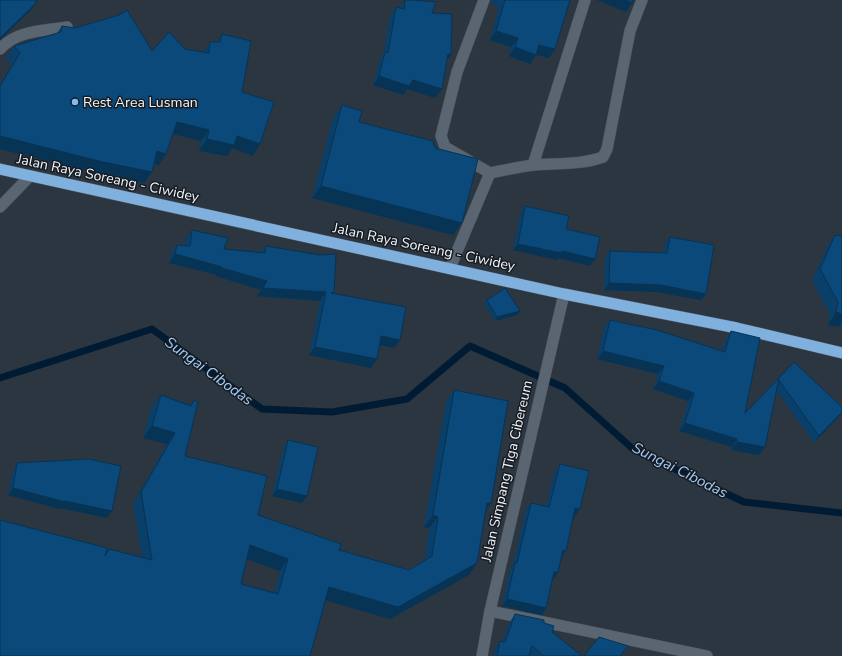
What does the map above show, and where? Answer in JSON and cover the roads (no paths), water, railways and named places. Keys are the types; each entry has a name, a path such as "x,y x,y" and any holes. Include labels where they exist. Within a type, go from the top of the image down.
{"highway":[{"name":"Jalan Raya Soreang - Ciwidey","path":"0,169 29,177 564,294 737,328 842,353"}],"street":[{"path":"484,0 457,72 441,136 445,147 490,173 603,157 607,149 630,31 642,0"},
{"path":"533,166 585,0"},
{"path":"0,49 7,41 21,34 67,27"},
{"path":"450,268 490,173"},
{"path":"0,207 29,177"},
{"name":"Jalan Simpang Tiga Cibereum","path":"482,656 490,611 564,294"},
{"path":"490,611 707,656"}],"waterway":[{"name":"Sungai Cibodas","path":"0,378 152,329 262,409 332,412 407,399 470,346 565,388 633,449 744,502 842,513"}],"place":[{"name":"Rest Area Lusman","path":"75,102"}]}
